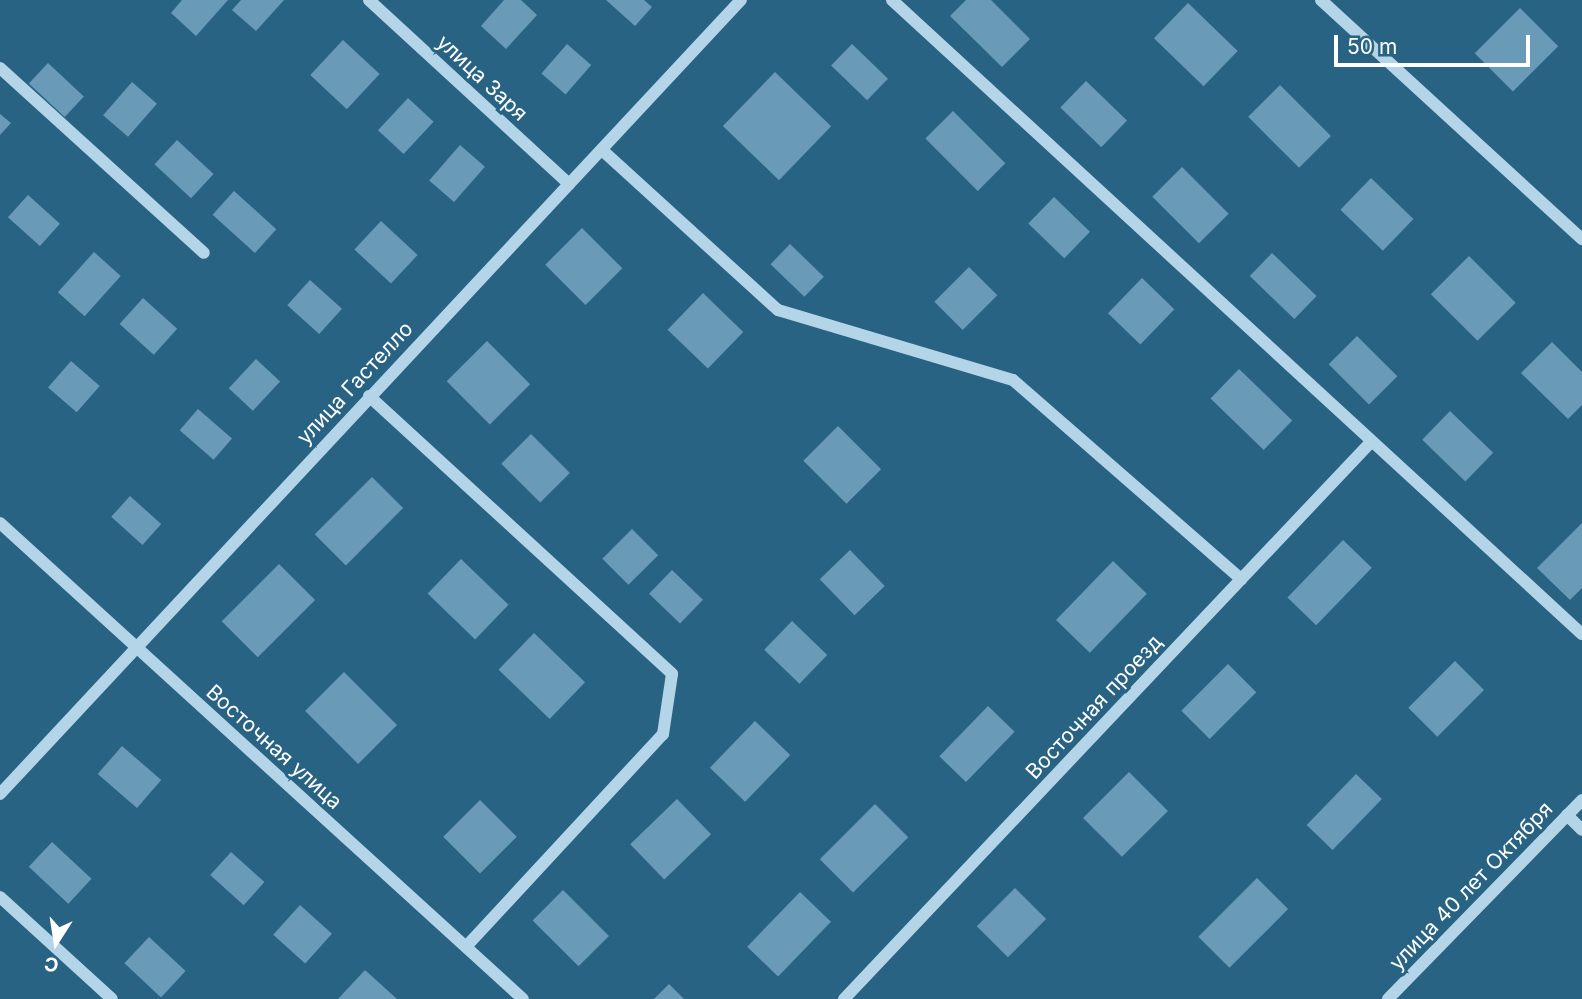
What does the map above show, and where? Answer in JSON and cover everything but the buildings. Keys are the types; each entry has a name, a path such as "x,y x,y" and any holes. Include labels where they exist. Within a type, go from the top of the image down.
{"street":[{"name":"улица Заря","path":"369,0 569,184"},
{"name":"улица Гастелло","path":"0,794 741,0"},
{"path":"892,0 1582,634"},
{"path":"1321,0 1582,239"},
{"path":"0,68 204,253"},
{"path":"602,150 778,310 1013,380 1241,579"},
{"path":"369,396 672,674 663,734 466,947"},
{"name":"Восточная проезд","path":"844,999 1371,442"},
{"name":"Восточная улица","path":"0,523 523,999"},
{"name":"улица 40 лет Октября","path":"1388,999 1582,800"},
{"path":"1567,815 1582,830"},
{"path":"0,897 112,999"}]}
